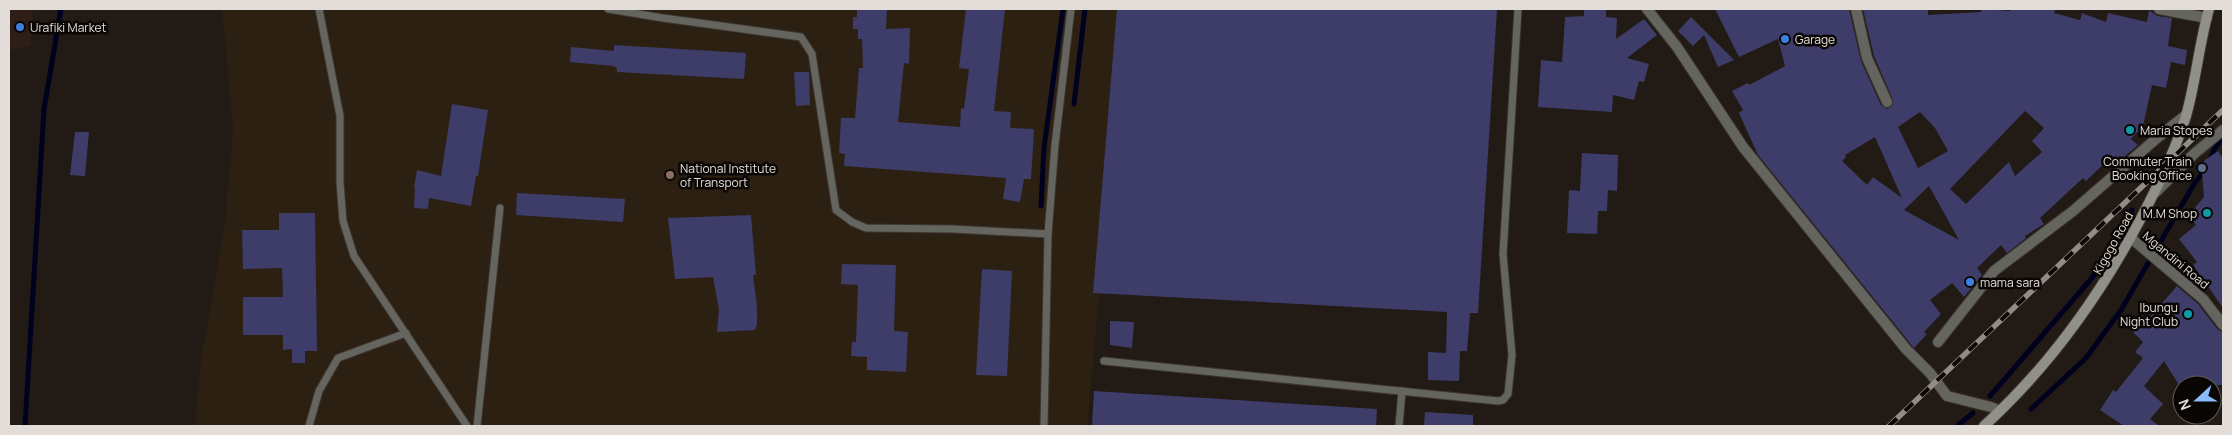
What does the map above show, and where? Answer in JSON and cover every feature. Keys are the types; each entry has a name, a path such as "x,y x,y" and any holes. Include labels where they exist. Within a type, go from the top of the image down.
{"main road":[{"name":"Kigogo Road","path":"1984,426 2000,412 2046,363 2090,306 2131,238 2171,159 2186,115 2208,13"}],"street":[{"path":"1647,9 1677,47 1743,147 1906,349 1930,373 1947,396 1964,402 1991,407 2000,412"},
{"path":"1856,9 1867,58 1887,102"},
{"path":"2159,9 2208,13"},
{"path":"1938,342 1994,270 2073,211 2186,115"},
{"path":"2155,193 2195,153 2223,130"},
{"name":"Mgandini Road","path":"2131,238 2203,299 2223,325"}],"lane":[{"path":"319,9 340,116 342,221 354,256 467,426"},
{"path":"608,9 801,37 812,54 836,210 852,222 866,228 953,229 1048,234"},
{"path":"1044,426 1048,234 1055,145 1071,9"},
{"path":"1104,361 1503,400 1508,394 1512,355 1503,254 1518,9"},
{"path":"477,426 500,208"},
{"path":"309,426 319,391 338,358 406,333"},
{"path":"1399,426 1402,391"}],"shaded area":[{"name":"Urafiki Market","path":"9,9 33,9 30,46 9,50"},
{"name":"National Institute of Transport","path":"222,9 1122,9 1116,116 1087,426 195,426 201,360 225,222 233,128"}],"building":[{"path":"857,9 887,9 886,29 910,28 909,64 904,63 898,122 960,127 961,108 964,109 969,69 959,68 966,9 1005,9 994,111 1011,112 1010,128 1034,129 1031,179 1024,179 1020,202 1003,199 1006,178 844,166 845,154 839,153 841,118 855,118 859,68 863,68 862,39 858,39 858,29 853,29 853,17 857,17"},
{"path":"1117,9 1497,9 1478,313 1470,313 1467,351 1460,351 1459,381 1428,380 1428,352 1446,353 1447,312 1093,293"},
{"path":"1584,9 1606,9 1606,17 1617,18 1616,39 1644,19 1657,35 1627,58 1649,64 1644,82 1639,81 1634,100 1613,95 1612,112 1538,107 1541,60 1562,62 1565,17 1584,16"},
{"path":"1715,9 1849,9 1861,61 1881,105 1887,109 1892,106 1893,100 1874,56 1863,9 1928,9 1928,15 1981,12 1981,9 2010,11 2011,9 2055,9 2054,13 2080,20 2082,13 2106,22 2108,13 2147,22 2149,10 2157,16 2172,18 2168,46 2187,50 2185,65 2171,62 2166,88 2152,85 2143,126 2131,139 2138,145 2118,162 2112,156 2086,181 2083,178 2040,218 2044,224 2025,236 2026,238 2007,253 2001,245 1977,268 1982,275 1964,297 1952,283 1930,300 1941,314 1924,332 1927,334 1914,348 1758,155 1739,113 1743,110 1732,91 1748,83 1749,85 1785,66 1778,39 1739,57","holes":["2025,111 2044,128 2032,141 2042,152 2015,176 2009,162 1966,204 1950,189","1920,112 1935,128 1948,151 1918,168 1898,127","1875,137 1902,198 1873,177 1867,185 1842,161 1846,157 1845,155","1929,186 1959,240 1904,210"]},
{"path":"1691,17 1734,60 1718,67 1704,35 1693,46 1678,31"},
{"path":"614,45 746,53 744,79 617,72 617,68 613,66 570,62 571,47 614,51"},
{"path":"794,72 809,72 810,105 796,106"},
{"path":"452,104 488,110 478,176 476,176 471,206 429,198 428,209 414,208 414,188 417,170 441,176"},
{"path":"75,132 89,132 85,176 70,175"},
{"path":"2218,151 2223,158 2223,308 2193,265 2197,262 2179,239 2196,225 2188,216 2204,197 2202,172 2199,169 2205,160"},
{"path":"1582,153 1618,155 1617,191 1608,190 1607,211 1598,211 1597,234 1567,233 1569,190 1580,191"},
{"path":"517,193 625,199 623,222 516,215"},
{"path":"279,213 315,213 317,351 305,351 305,363 292,363 292,349 283,350 283,335 243,335 243,297 283,297 282,268 243,269 242,230 279,230"},
{"path":"751,215 756,275 753,275 757,324 755,330 717,332 719,309 713,277 675,279 668,218"},
{"path":"842,264 896,265 894,331 908,332 906,372 867,370 867,357 851,356 852,342 856,342 858,285 841,284"},
{"path":"982,269 1012,271 1007,376 976,375"},
{"path":"2177,286 2198,304 2218,330 2223,332 2223,385 2222,375 2173,375 2164,361 2144,386 2163,404 2150,419 2159,426 2124,426 2100,410 2113,390 2116,392 2143,358 2135,352 2143,342 2128,327 2138,317 2143,322 2149,318"},
{"path":"1110,321 1134,322 1132,348 1110,345"},
{"path":"1094,391 1377,409 1376,426 1092,426"},
{"path":"1425,412 1473,415 1473,426 1424,426"}],"waterway":[{"path":"25,426 44,109 61,9"},
{"path":"1041,206 1044,148 1063,9"},
{"path":"1074,104 1085,9"},
{"path":"2209,162 2214,150 2223,137"},
{"path":"2031,409 2086,358 2121,310 2194,184 2206,169"},
{"path":"1990,396 2092,278 2132,210"},
{"path":"1957,426 1973,413"}],"railway":[{"path":"1889,426 2223,110"}],"place":[{"name":"Urafiki Market","path":"20,27"},
{"name":"Garage","path":"1785,39"},
{"name":"Maria Stopes","path":"2130,130"},
{"name":"Commuter Train Booking Office","path":"2202,168"},
{"name":"National Institute of Transport","path":"670,175"},
{"name":"M.M Shop","path":"2207,213"},
{"name":"mama sara","path":"1970,282"},
{"name":"Ibungu Night Club","path":"2188,314"}]}
